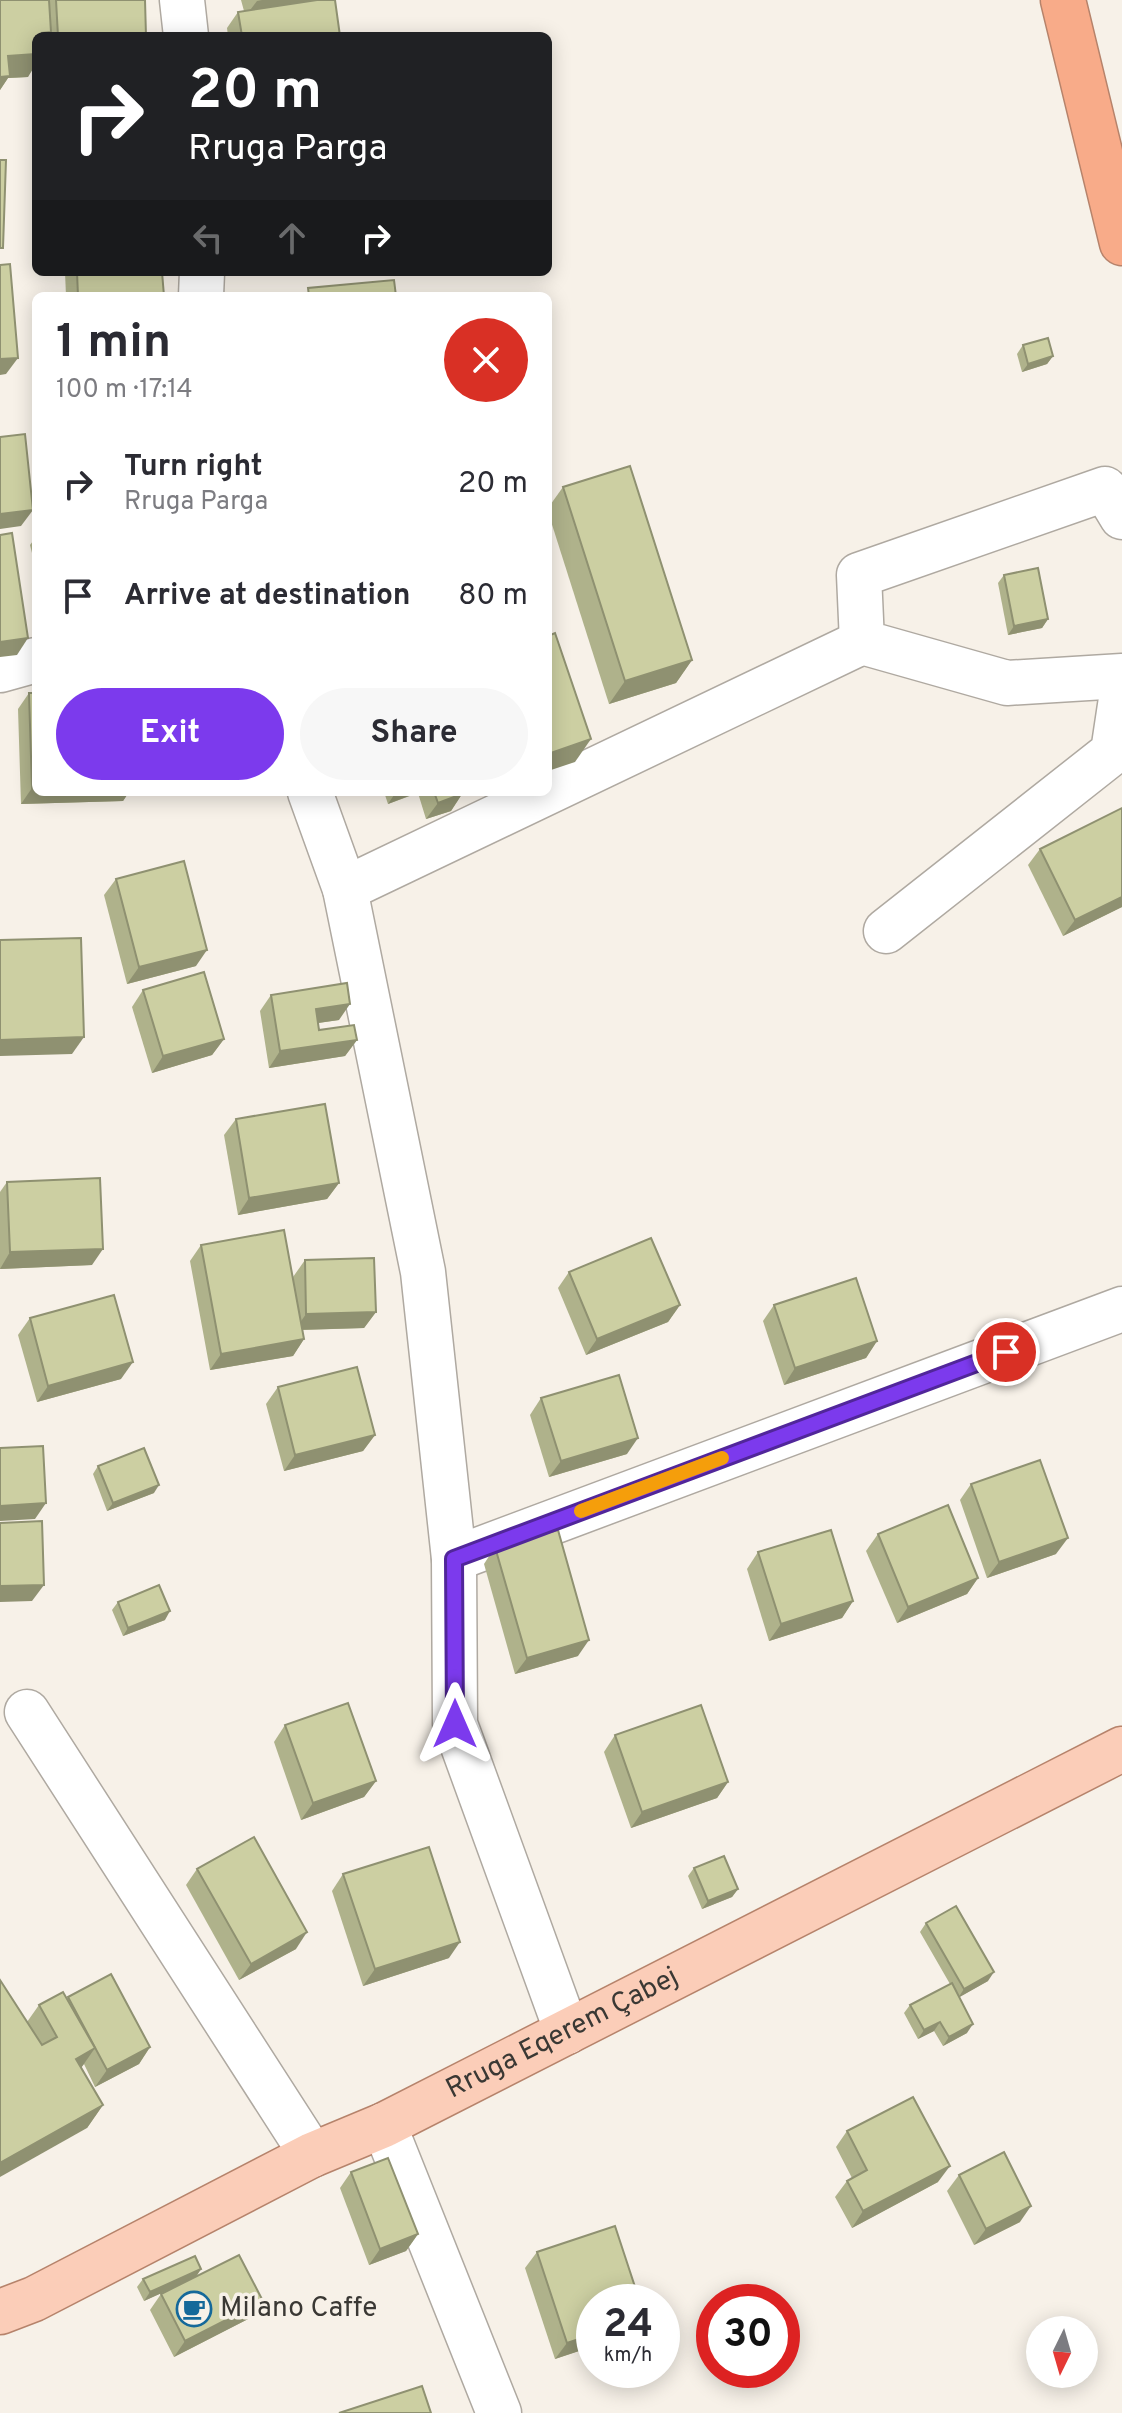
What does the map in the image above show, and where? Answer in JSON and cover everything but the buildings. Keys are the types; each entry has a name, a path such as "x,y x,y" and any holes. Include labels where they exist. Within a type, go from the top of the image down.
{"highway":[{"path":"1063,0 1122,243"}],"main road":[{"name":"Rruga Eqerem Çabej","path":"0,2312 47,2292 312,2155 384,2125 1122,1749"}],"street":[{"path":"182,0 186,32"},
{"path":"862,642 859,575 1105,489 1122,517"},
{"path":"552,790 862,642 1007,683 1122,676"},
{"path":"0,670 32,661"},
{"path":"886,931 1113,752 1122,692"},
{"path":"311,796 345,889 423,1272 454,1559 455,1724 567,2032"},
{"path":"345,889 540,796"},
{"path":"454,1559 1122,1309"},
{"path":"27,1712 312,2155"},
{"path":"384,2125 499,2413"}],"slow traffic":[{"path":"581,1511 722,1458"}],"place":[{"name":"Milano Caffe","path":"194,2309"}],"route":[{"path":"455,1724 454,1559 1006,1352"}]}
